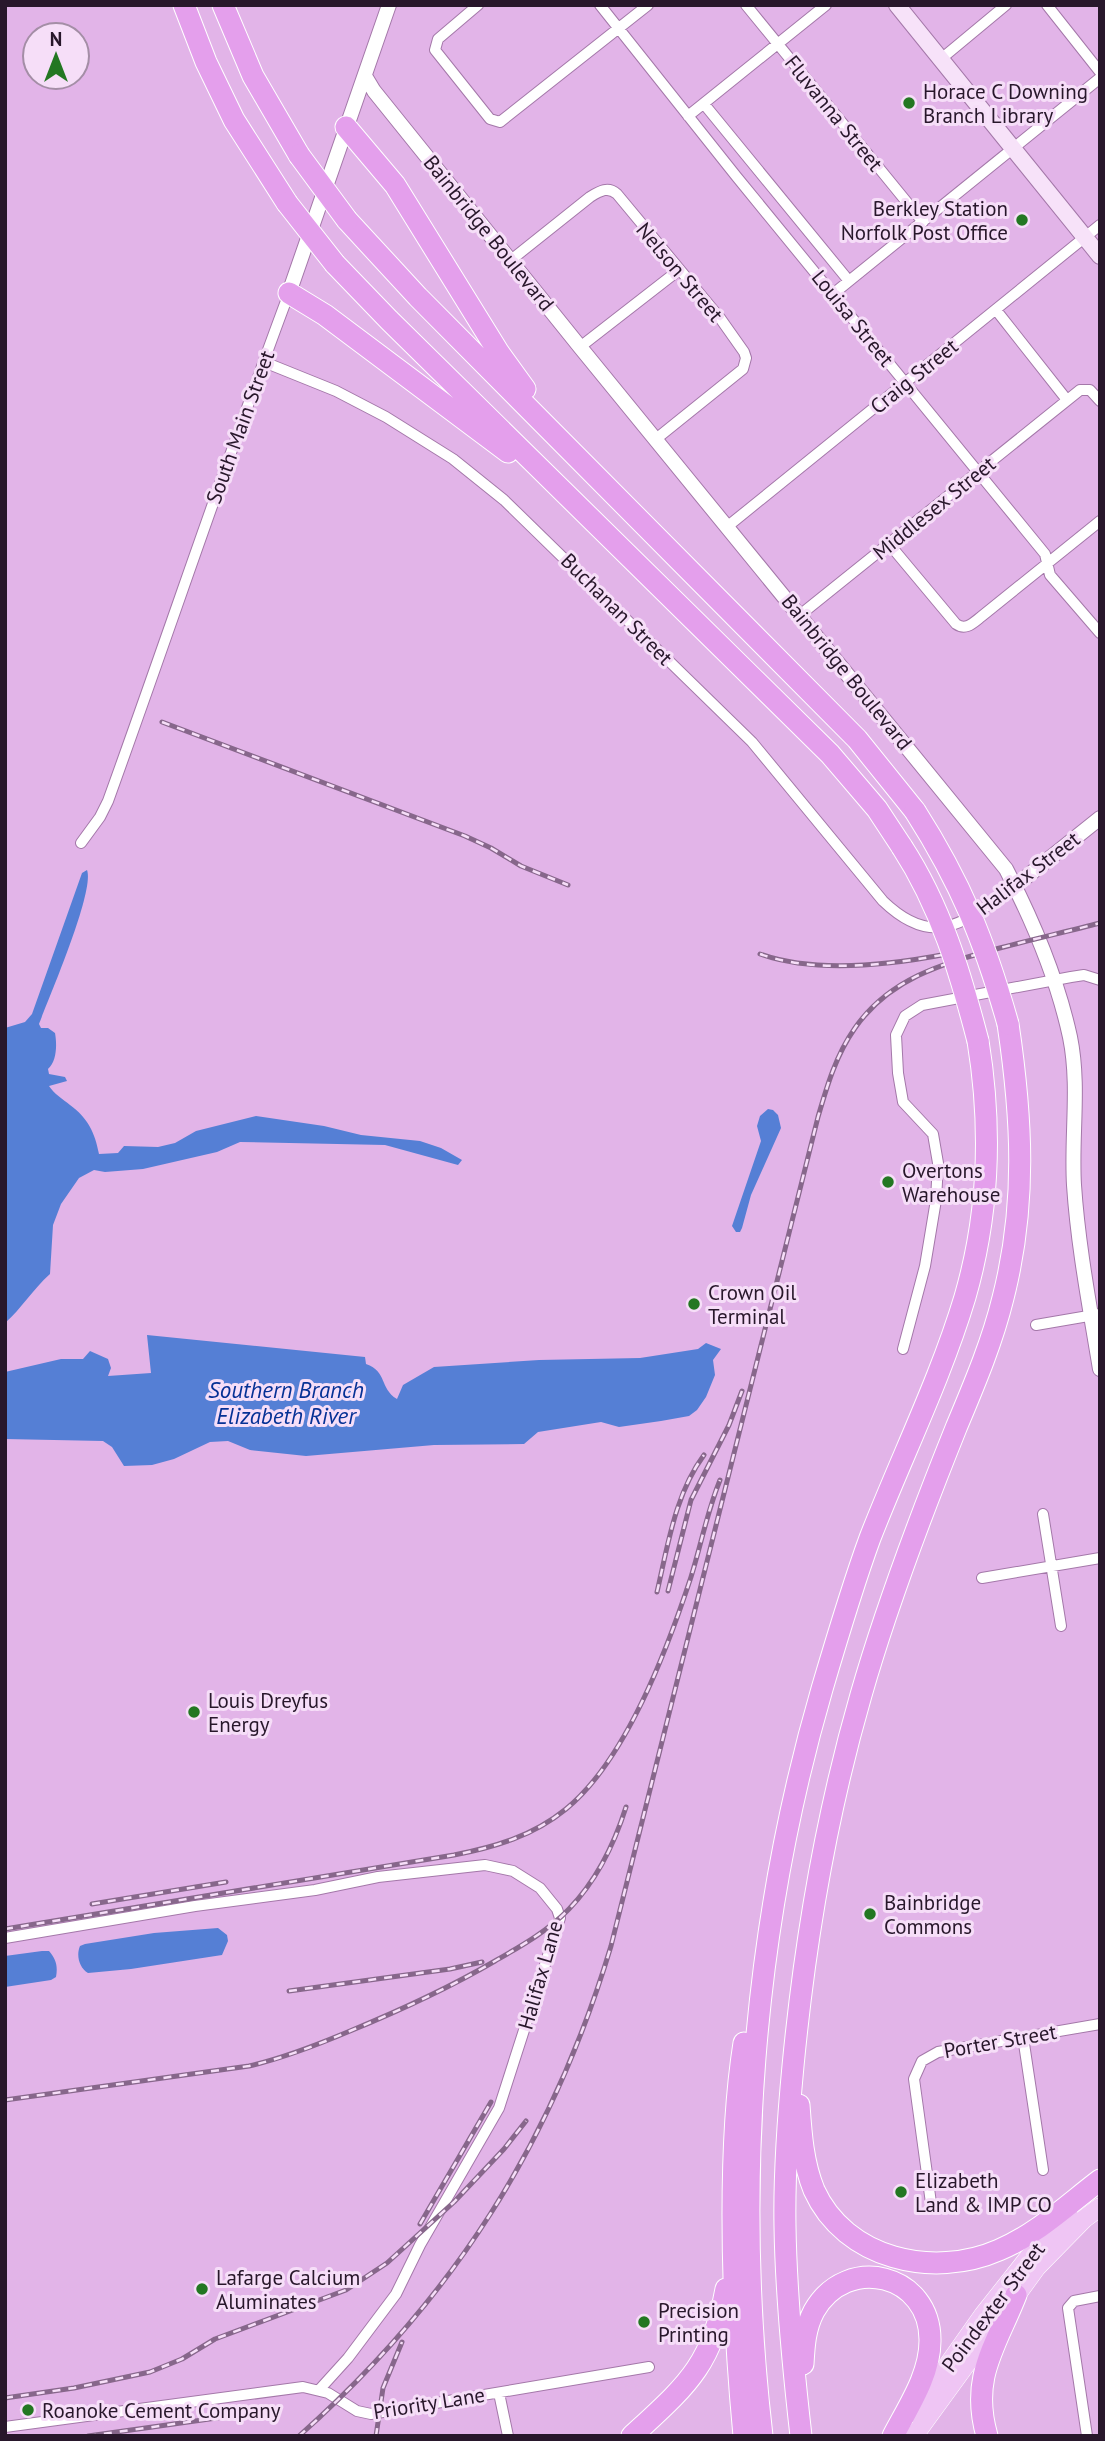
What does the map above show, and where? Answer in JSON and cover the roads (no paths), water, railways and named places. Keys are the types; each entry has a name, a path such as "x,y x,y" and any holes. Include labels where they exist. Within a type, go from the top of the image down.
{"highway":[{"path":"184,5 206,62 234,120 287,203 335,264 830,754 877,809 929,892 948,936 978,1041 986,1104 986,1175 977,1245 958,1317 870,1538 835,1642 793,1800 758,1960 740,2070 727,2287 716,2332 703,2359 683,2389 632,2434"},
{"path":"223,5 253,76 299,155 347,220 418,297 857,739 915,811 951,871 971,912 1008,1024 1021,1122 1021,1157 1016,1226 1004,1296 970,1395 898,1580 862,1693 834,1800 819,1872 798,2017 786,2128 785,2225 789,2317 802,2436"},
{"path":"346,127 395,186 513,374 585,465"},
{"path":"289,293 325,315 498,444 577,515 628,554"},
{"path":"762,2436 752,2329 750,2135 759,2008 776,1886"},
{"path":"798,2017 799,2105 808,2172 814,2189 832,2218 852,2237 869,2248 907,2260 929,2263 954,2262 997,2252 1039,2228 1100,2180"},
{"path":"733,2193 735,2309 744,2436"},
{"path":"802,2436 804,2347 809,2322 821,2301 833,2290 864,2277 883,2278 909,2292 922,2309 929,2326 930,2342 925,2370 895,2436"},
{"path":"987,2436 981,2404 985,2367 1016,2295"}],"main road":[{"path":"897,5 1100,256"},
{"name":"Poindexter Street","path":"895,2436 1028,2258 1058,2224 1100,2189"},
{"name":"Poindexter Street","path":"914,2436 1037,2267 1084,2219 1100,2207"},
{"path":"1016,2295 1040,2277 1100,2220"}],"street":[{"name":"South Main Street","path":"81,844 108,801 150,687 195,551 289,293 389,5"},
{"path":"478,5 438,39 437,54 495,122 506,120 648,5"},
{"name":"Louisa Street","path":"600,5 1045,554 1050,575 1100,633"},
{"name":"Fluvanna Street","path":"746,5 923,222"},
{"path":"688,116 826,5"},
{"path":"941,59 1006,5"},
{"path":"1047,5 1100,72"},
{"name":"Bainbridge Boulevard","path":"365,76 374,91 580,347 1006,869 1040,938 1055,981 1073,1058 1074,1184 1095,1315 1100,1369"},
{"path":"833,293 1100,78"},
{"name":"Louisa Street","path":"704,104 849,281"},
{"name":"Nelson Street","path":"511,260 601,190 614,191 731,334 746,358 743,369 656,439"},
{"path":"763,208 778,197"},
{"name":"Craig Street","path":"728,526 1100,225"},
{"path":"580,347 679,270"},
{"path":"996,310 1067,400 1085,389 1100,401"},
{"name":"Buchanan Street","path":"264,362 336,391 386,417 453,459 487,485 541,534 752,742 883,901 914,924"},
{"name":"Middlesex Street","path":"800,615 1067,400"},
{"path":"890,545 956,624 963,627 968,626 1100,521"},
{"name":"Halifax Street","path":"914,924 932,930 965,921 1015,886 1100,818"},
{"path":"904,1349 925,1266 936,1200 938,1163 933,1134 903,1102 896,1035 905,1016 922,1005 1084,975 1100,980"},
{"path":"1036,1325 1095,1315"},
{"path":"1043,1514 1061,1626"},
{"path":"982,1578 1100,1558"},
{"name":"Halifax Lane","path":"5,1938 195,1906 315,1890 378,1877 485,1866 513,1871 540,1888 550,1899 560,1918 499,2108 420,2245 396,2294 348,2358 319,2390"},
{"name":"Porter Street","path":"931,2203 915,2094 914,2079 919,2065 938,2052 1100,2024"},
{"path":"1023,2037 1043,2170"},
{"path":"1087,2436 1068,2318 1070,2304 1100,2296"},
{"name":"Priority Lane","path":"5,2427 303,2387 335,2396 357,2411 371,2414 649,2367"},
{"path":"499,2393 508,2436"}],"water":[{"path":"87,870 88,882 78,921 39,1024 41,1028 48,1028 55,1033 56,1052 48,1069 49,1074 65,1077 67,1081 49,1086 86,1121 93,1133 99,1154 118,1153 124,1146 158,1147 175,1143 196,1131 256,1116 324,1126 361,1135 420,1141 441,1148 462,1160 458,1165 385,1145 240,1142 217,1152 143,1169 105,1172 94,1170 79,1178 61,1204 53,1225 50,1274 5,1323 5,1028 25,1022 32,1014 82,873"},
{"path":"768,1109 778,1115 781,1128 751,1195 742,1228 740,1232 736,1232 732,1226 761,1141 757,1126 760,1116"},
{"name":"Southern Branch Elizabeth River","path":"147,1335 365,1357 366,1364 378,1371 391,1395 397,1399 403,1385 434,1367 539,1360 640,1358 698,1349 706,1343 721,1349 713,1360 715,1375 706,1397 689,1416 619,1427 601,1422 538,1432 524,1444 434,1445 306,1456 250,1450 228,1441 210,1442 174,1459 152,1465 124,1466 112,1447 103,1441 5,1439 5,1372 61,1359 83,1359 90,1351 108,1359 111,1368 108,1376 151,1373"},
{"path":"218,1928 227,1935 228,1941 222,1955 88,1973 79,1961 80,1946 85,1944 154,1933"},
{"path":"49,1951 53,1957 57,1966 56,1977 5,1987 5,1956"}],"railway":[{"path":"162,722 465,836 521,866 568,885"},
{"path":"299,2436 354,2384 404,2329 450,2273 491,2214 527,2151 559,2086 587,2018 611,1946 818,1117 842,1049 869,1011 900,985 918,976 976,955 1100,923"},
{"path":"760,954 782,960 829,966 878,964 947,954"},
{"path":"668,1591 691,1500 729,1425 742,1391"},
{"path":"657,1592 679,1503 704,1455"},
{"path":"5,1929 454,1855 513,1839 553,1818 588,1788 626,1733 642,1702 681,1606 720,1480"},
{"path":"5,2100 249,2066 313,2046 424,1999 515,1950 561,1917 596,1874 616,1835 626,1807"},
{"path":"92,1904 226,1882"},
{"path":"289,1991 450,1969 482,1962"},
{"path":"420,2224 491,2102"},
{"path":"5,2398 74,2388 150,2372 182,2359 215,2339 346,2290 387,2263 454,2202 504,2149 526,2121"},
{"path":"376,2436 383,2388 402,2342"},
{"path":"88,2436 260,2412"}],"place":[{"name":"Horace C Downing Branch Library","path":"909,103"},
{"name":"Berkley Station Norfolk Post Office","path":"1022,220"},
{"name":"Overtons Warehouse","path":"888,1182"},
{"name":"Crown Oil Terminal","path":"694,1304"},
{"name":"Louis Dreyfus Energy","path":"194,1712"},
{"name":"Bainbridge Commons","path":"870,1914"},
{"name":"Elizabeth Land & IMP CO","path":"901,2192"},
{"name":"Lafarge Calcium Aluminates","path":"202,2289"},
{"name":"Precision Printing","path":"644,2322"},
{"name":"Roanoke Cement Company","path":"28,2410"}]}
